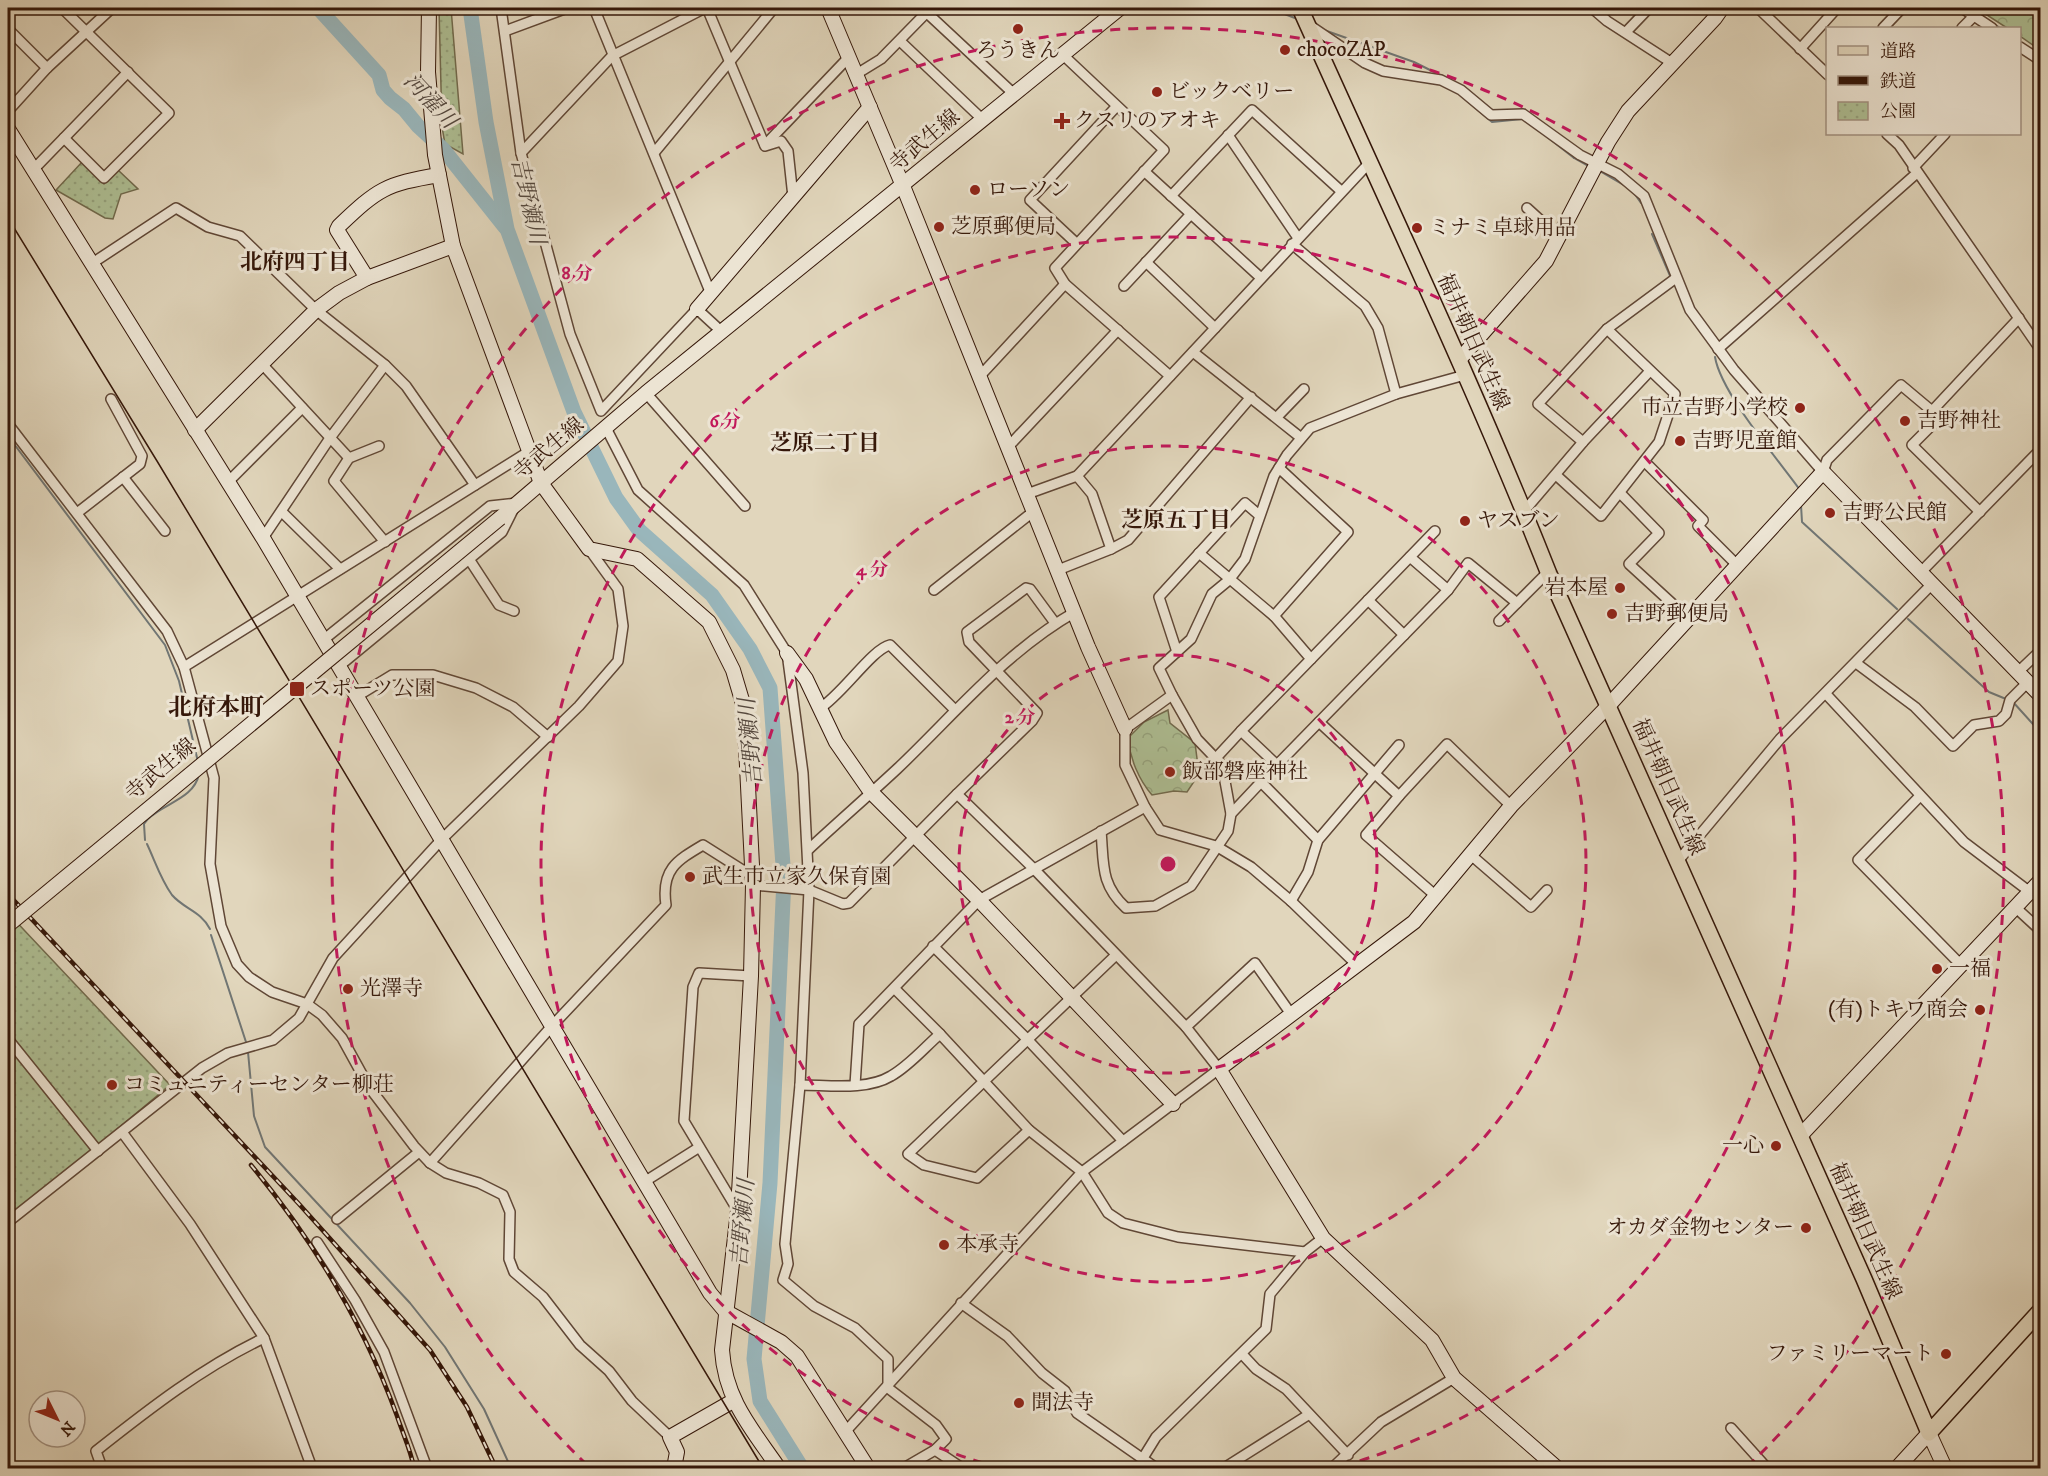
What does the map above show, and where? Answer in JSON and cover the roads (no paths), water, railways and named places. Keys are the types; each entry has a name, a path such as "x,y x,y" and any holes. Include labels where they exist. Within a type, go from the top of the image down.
{"main road":[{"name":"福井朝日武生線","path":"1300,8 1459,360 1525,510 1548,572 1864,1279 1929,1433"},
{"path":"1929,1433 2040,1311"}],"street":[{"path":"62,8 169,113 104,178 64,138"},
{"path":"8,111 47,68 112,8"},
{"path":"8,1222 202,1068 228,1053 273,1040 299,1018 333,958 442,839 548,737 618,661 623,626 618,589 544,480 528,452 453,246 435,155 430,97 429,8"},
{"path":"501,8 521,153 570,334 601,411 711,294 870,107"},
{"path":"505,30 567,8"},
{"path":"594,8 711,294"},
{"path":"521,153 612,56 706,8 731,60 765,146"},
{"path":"654,153 774,8"},
{"path":"828,8 903,186 1074,612 1125,729 1125,765 1145,807 1160,830 1216,846 1251,867 1291,901 1357,965"},
{"name":"寺武生線","path":"8,925 500,518 646,393 1120,8"},
{"path":"1592,8 1672,63"},
{"path":"1626,32 1649,8"},
{"path":"1459,360 1546,261 1628,111 1722,8"},
{"path":"1758,8 1826,74"},
{"path":"1800,49 1837,8"},
{"path":"1884,27 1902,8"},
{"path":"1962,8 1990,27"},
{"path":"855,75 881,59 929,10 1014,94"},
{"path":"1963,27 1974,16"},
{"path":"1307,23 1365,63 1383,71 1441,80 1461,90 1491,115 1523,114 1597,165 1618,174 1644,196 1690,310 1718,349 1823,472 2040,695"},
{"path":"8,30 47,68"},
{"path":"900,41 983,120"},
{"path":"2021,50 2040,60"},
{"path":"1062,54 1164,150 1055,268 1065,284 1170,376"},
{"path":"765,146 848,58"},
{"path":"33,170 128,72"},
{"path":"1076,243 1030,200 1116,107"},
{"path":"1171,196 1252,110 1341,191"},
{"path":"8,129 263,538 710,1293 731,1314 788,1347 807,1366 868,1468"},
{"path":"1228,135 1295,241 1365,306 1378,328 1396,394"},
{"path":"1888,135 1899,145 1915,171 2040,346"},
{"path":"1718,349 1915,171 1944,135"},
{"path":"765,146 781,141 788,151 793,197"},
{"path":"1027,494 1077,476 1370,162"},
{"path":"1144,171 1261,278"},
{"path":"367,278 337,230 339,226 374,193 401,181 439,175"},
{"path":"91,264 176,208 208,227 240,236 316,310 385,365 406,386 475,485"},
{"path":"1527,208 1560,238"},
{"path":"1124,286 1191,214"},
{"path":"195,430 316,310 367,278 453,246"},
{"path":"1146,262 1215,328"},
{"path":"1583,442 1538,404 1607,329 1676,278"},
{"path":"980,376 1065,284"},
{"path":"697,309 722,332"},
{"path":"846,1431 888,1388 961,1303 1082,1172 1414,922 1511,806 1609,705 1823,472 1827,460 1901,385 1932,411 2019,318"},
{"path":"1556,475 1601,516 1621,494 1659,442 1676,394 1607,329"},
{"path":"1008,447 1118,330"},
{"path":"1193,352 1300,437"},
{"path":"262,364 350,458"},
{"path":"263,538 330,438 385,365"},
{"path":"1525,510 1583,442 1650,371"},
{"path":"1101,831 1106,883 1114,897 1126,908 1155,906 1191,886 1228,831 1231,814 1222,765 1197,739 1159,668 1191,639 1212,594 1229,580 1245,559 1259,515 1279,468 1300,437 1310,428 1396,394 1465,375"},
{"path":"1277,417 1304,389"},
{"path":"646,393 745,506"},
{"path":"1058,570 1128,540 1251,397"},
{"path":"77,513 140,464 142,456 111,399"},
{"path":"228,482 302,408"},
{"path":"8,424 167,631 184,668 214,778 210,864 221,926 230,952 249,977 272,992 307,1004 334,1028 369,1088 430,1163 446,1173 479,1183 503,1195 510,1212 509,1259 514,1272 543,1297 580,1345 609,1371 632,1401 670,1437 677,1452 675,1468"},
{"path":"1933,424 1912,446 1980,512"},
{"path":"603,430 638,490 744,585 806,679 836,742 870,791 914,838 979,900 1173,1104"},
{"path":"379,446 350,458 334,481 385,542"},
{"path":"1920,573 2040,450"},
{"path":"184,668 528,452"},
{"path":"1645,462 1703,520 1698,526 1737,565"},
{"path":"1274,616 1348,532 1279,468"},
{"path":"1077,476 1092,494 1111,549"},
{"path":"123,477 165,531"},
{"path":"1621,494 1659,533 1629,564 1688,618"},
{"path":"338,667 502,532 517,503"},
{"path":"322,641 490,506 517,503"},
{"path":"1176,652 1158,597 1245,503 1259,515"},
{"path":"934,590 1034,511"},
{"path":"282,512 340,569"},
{"path":"1216,758 1435,531"},
{"path":"590,549 638,559 709,622 733,670 744,707 753,880 751,976 731,1314 723,1367 733,1401 778,1467"},
{"path":"1199,554 1274,616 1311,659"},
{"path":"1410,557 1448,590"},
{"path":"470,559 499,604 514,611"},
{"path":"1231,814 1448,590 1468,563 1517,603"},
{"path":"1499,621 1548,572"},
{"path":"1678,861 1780,739 1932,584"},
{"path":"430,1163 552,1026 666,905 666,882 670,869 678,860 703,845 753,880 774,887 809,890 843,904 849,903 1035,717 1035,708 969,642 967,632 1026,588 1030,589 1055,623"},
{"path":"1368,600 1404,635"},
{"path":"809,849 870,791 896,770 997,670 1055,623 1074,612"},
{"path":"819,709 839,695 877,652 890,645 956,710"},
{"path":"1856,663 1915,707 1953,746 1974,725 1998,722 2006,714 2010,700 2040,651"},
{"path":"787,653 802,773 809,849 809,890 800,1085 785,1244 788,1264 783,1280 814,1306 855,1328 888,1359 888,1388"},
{"path":"356,697 392,675 433,675 476,688 513,707 548,737"},
{"path":"1826,694 1964,842 2030,892"},
{"path":"1125,729 1172,695"},
{"path":"1320,722 1399,796"},
{"path":"1241,731 1277,765"},
{"path":"1436,896 1365,835 1447,744 1511,806"},
{"path":"1291,901 1308,872 1318,840 1399,745"},
{"path":"1261,782 1318,840"},
{"path":"957,794 1035,870 1186,1027 1219,1069 1323,1238 1432,1340 1454,1378 1557,1468"},
{"path":"1920,796 1858,860 1960,965"},
{"path":"855,1085 859,1024 979,900 1145,807"},
{"path":"1470,855 1531,908 1547,890"},
{"path":"1800,1136 2040,881"},
{"path":"2015,907 2040,930"},
{"path":"933,946 1027,1039 1123,1141"},
{"path":"1029,1130 977,1178 924,1165 908,1154 1116,956"},
{"path":"1186,1027 1255,963 1292,1014"},
{"path":"738,1211 698,1148 684,1121 693,987 699,973 751,976"},
{"path":"895,989 1029,1130 1082,1172 1108,1213 1129,1226 1178,1237 1305,1252"},
{"path":"800,1085 855,1085 879,1082 892,1076 940,1034"},
{"path":"8,1039 98,1151"},
{"path":"122,1132 190,1224 264,1338 312,1468"},
{"path":"644,1182 698,1148"},
{"path":"337,1219 419,1152"},
{"path":"1143,1458 1156,1437 1266,1329 1270,1294 1305,1252 1323,1238"},
{"path":"317,1242 355,1300 384,1352 427,1468"},
{"path":"961,1303 1007,1336 1042,1372 1065,1391 1077,1413 1156,1468"},
{"path":"102,1468 96,1451 152,1407 231,1353 264,1338"},
{"path":"1242,1354 1256,1370 1286,1389 1348,1455"},
{"path":"1332,1468 1381,1422 1454,1378"},
{"path":"888,1388 936,1425 946,1439 906,1468"},
{"path":"670,1437 733,1401"},
{"path":"1224,1468 1308,1415"},
{"path":"1731,1428 1767,1468"},
{"path":"1897,1468 1929,1433 1945,1468"},
{"path":"935,1449 962,1468"}],"waterway":[{"name":"河濯川","path":"318,8 379,75 383,90 443,149 505,227"},
{"name":"吉野瀬川","path":"470,8 486,122 507,229 574,412 616,498 639,530 712,595 750,649 770,688 784,879 770,1183 754,1359 760,1401 802,1468"},
{"path":"1269,8 1300,20"},
{"path":"1971,8 1999,27"},
{"path":"1324,30 1414,62 1442,76"},
{"path":"1465,99 1492,122 1522,119"},
{"path":"1546,136 1574,158"},
{"path":"1574,158 1590,167"},
{"path":"1598,170 1627,187"},
{"path":"1634,193 1641,203"},
{"path":"1652,234 1671,278"},
{"path":"1715,357 1719,372 1738,406 1800,490"},
{"path":"8,436 165,645 179,681 198,762"},
{"path":"1801,505 1802,522 1897,609"},
{"path":"1908,619 1989,692 2006,699"},
{"path":"2013,702 2040,732"},
{"path":"145,840 144,824 148,819 185,795 196,782 199,774"},
{"path":"147,844 161,877 172,895 202,918 210,929"},
{"path":"211,935 246,1042"},
{"path":"248,1052 254,1116 265,1147 410,1303 445,1347 484,1409 511,1468"}],"tram line":[{"path":"8,218 157,461 763,1468"}],"railway":[{"path":"8,894 299,1204 430,1350 467,1407 496,1468"},
{"path":"251,1165 316,1253 353,1316 384,1382 407,1442 414,1468"}],"place":[{"name":"ろうきん","path":"1018,29"},
{"name":"chocoZAP","path":"1285,50"},
{"name":"ビックベリー","path":"1157,92"},
{"name":"クスリのアオキ","path":"1062,121"},
{"name":"ローソン","path":"975,190"},
{"name":"芝原郵便局","path":"939,227"},
{"name":"ミナミ卓球用品","path":"1417,228"},
{"name":"市立吉野小学校","path":"1800,408"},
{"name":"吉野神社","path":"1905,421"},
{"name":"吉野児童館","path":"1680,441"},
{"name":"吉野公民館","path":"1830,513"},
{"name":"ヤスブン","path":"1465,521"},
{"name":"岩本屋","path":"1620,588"},
{"name":"吉野郵便局","path":"1612,614"},
{"name":"スポーツ公園","path":"297,689"},
{"name":"飯部磐座神社","path":"1170,772"},
{"name":"武生市立家久保育園","path":"690,877"},
{"name":"一福","path":"1937,969"},
{"name":"光澤寺","path":"348,989"},
{"name":"(有)トキワ商会","path":"1980,1010"},
{"name":"コミュニティーセンター柳荘","path":"112,1085"},
{"name":"一心","path":"1776,1146"},
{"name":"オカダ金物センター","path":"1806,1228"},
{"name":"本承寺","path":"944,1245"},
{"name":"ファミリーマート","path":"1946,1354"},
{"name":"聞法寺","path":"1019,1403"}],"district":[{"name":"北府四丁目","path":"295,262"},
{"name":"芝原二丁目","path":"825,443"},
{"name":"芝原五丁目","path":"1176,520"},
{"name":"北府本町","path":"216,708"}]}
